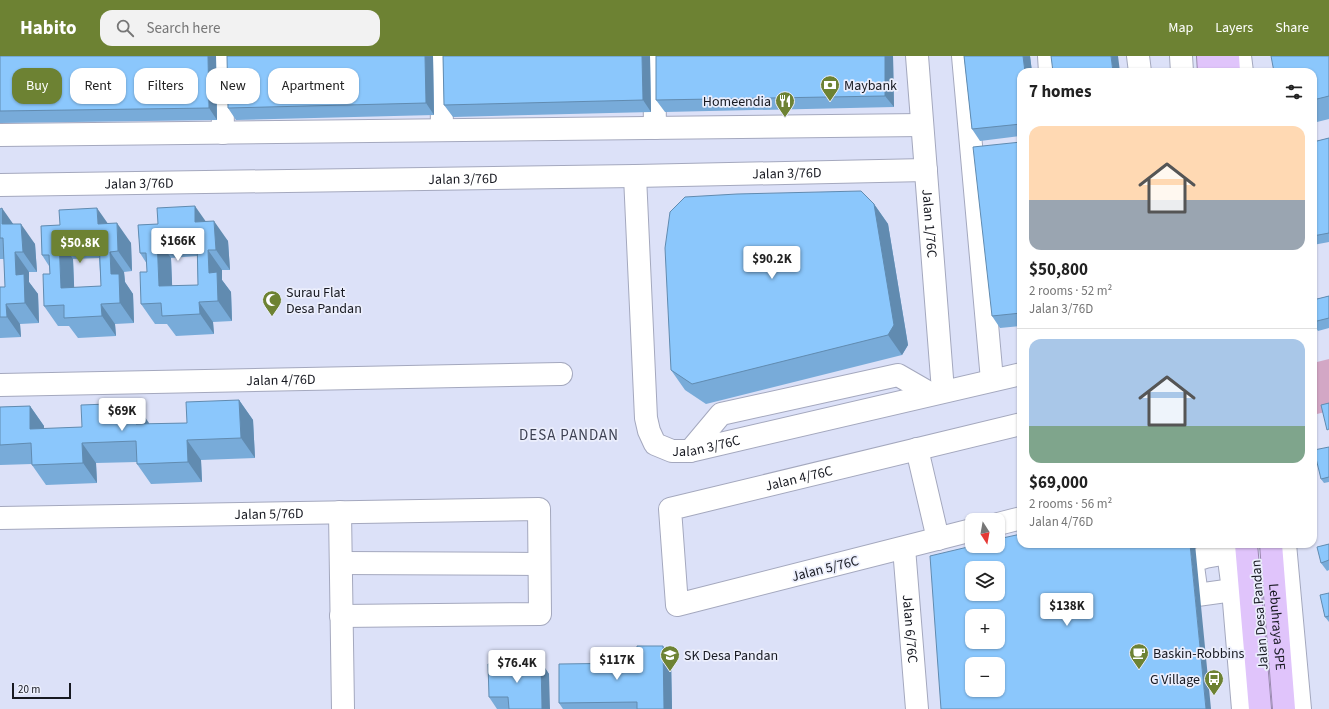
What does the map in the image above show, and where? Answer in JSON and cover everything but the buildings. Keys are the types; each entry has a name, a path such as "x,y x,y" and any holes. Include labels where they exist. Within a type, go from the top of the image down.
{"highway":[{"path":"1208,56 1208,68"},
{"path":"1228,56 1229,68"},
{"name":"Lebuhraya SPE","path":"1234,548 1260,709"},
{"name":"Lebuhraya SPE","path":"1271,548 1284,709"}],"street":[{"path":"222,56 223,133"},
{"path":"441,56 442,130"},
{"path":"654,56 655,128"},
{"name":"Jalan 1/76C","path":"917,56 926,170 937,392"},
{"path":"963,56 992,380"},
{"path":"1049,56 1050,68"},
{"path":"1138,56 1140,68"},
{"path":"1181,56 1182,68"},
{"path":"1213,56 1214,68"},
{"path":"1240,56 1242,68"},
{"path":"0,135 922,125"},
{"path":"972,150 993,148"},
{"name":"Jalan 3/76D","path":"0,185 635,176 926,170"},
{"name":"Jalan 3/76C","path":"635,176 646,418 649,431 655,444 672,451 690,451 937,392 1017,375"},
{"name":"Jalan 4/76D","path":"0,385 561,374"},
{"path":"690,451 721,414 898,375 937,392"},
{"name":"Jalan 4/76C","path":"677,605 670,509 1017,425"},
{"path":"917,449 938,539"},
{"name":"Jalan 5/76D","path":"0,518 539,509 539,564"},
{"path":"340,512 343,709"},
{"path":"1005,522 1017,519"},
{"name":"Jalan 5/76C","path":"677,605 965,532"},
{"name":"Jalan 6/76C","path":"904,548 917,709"},
{"path":"1199,618 1193,566 1196,560 1231,548"},
{"name":"Jalan Desa Pandan","path":"1234,548 1232,590 1243,709"},
{"name":"Jalan Desa Pandan","path":"1253,548 1266,709"},
{"path":"1285,548 1300,709"},
{"path":"341,563 539,564 540,614 341,616"},
{"path":"1197,596 1232,590"}],"shaded area":[{"path":"1329,359 1329,411 1317,414 1317,362"}],"place":[{"name":"Maybank","path":"830,102"},
{"name":"Homeendia","path":"785,118"},
{"name":"Surau Flat Desa Pandan","path":"272,317"},
{"name":"Baskin-Robbins","path":"1139,670"},
{"name":"SK Desa Pandan","path":"670,672"},
{"name":"G Village","path":"1214,696"}],"district":[{"name":"DESA PANDAN","path":"569,435"}]}
